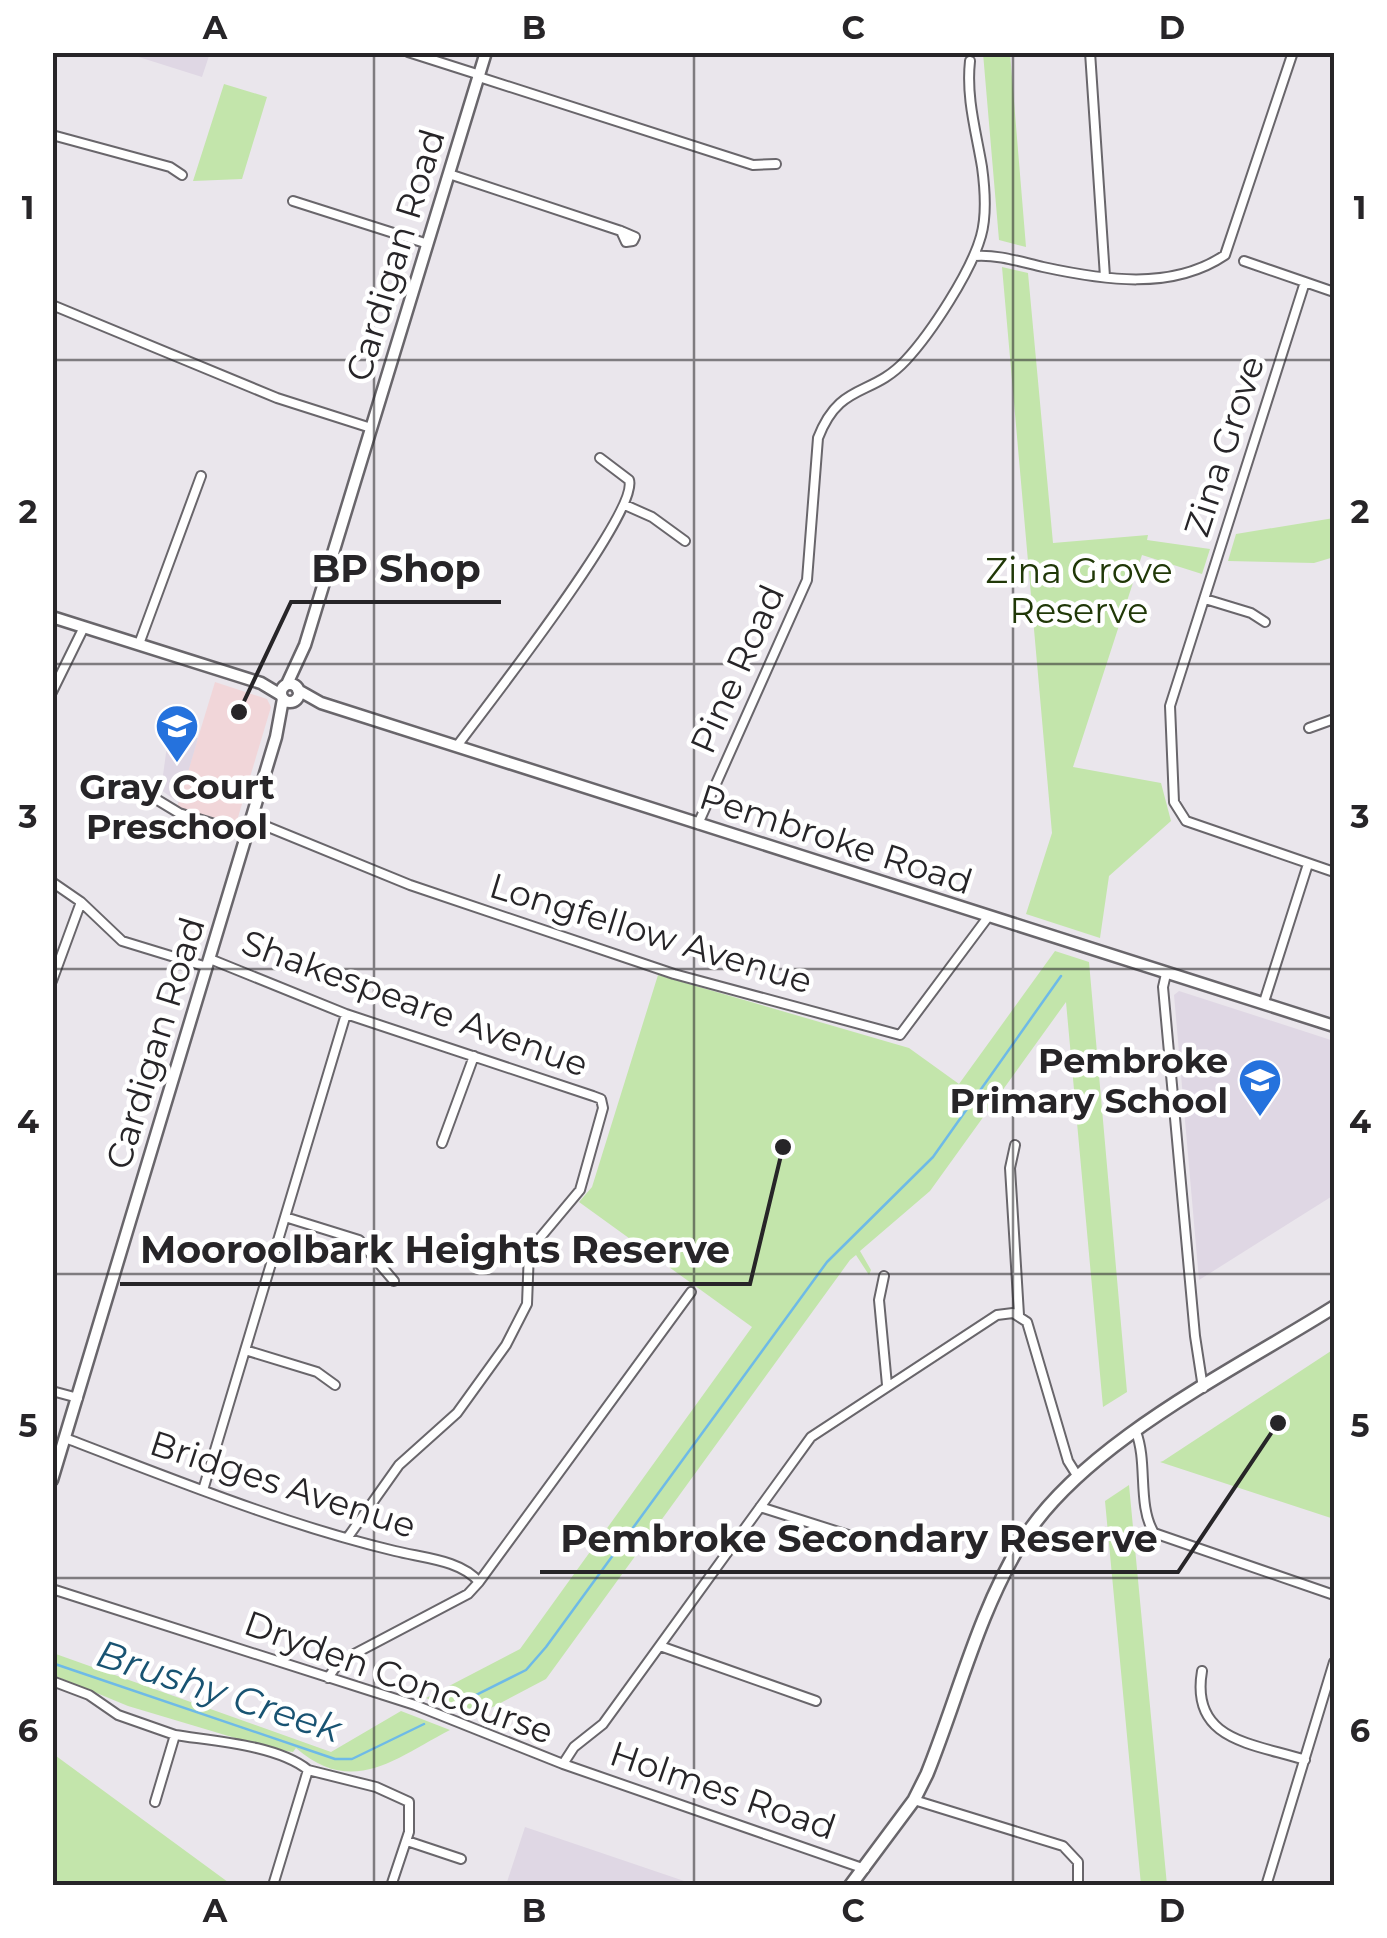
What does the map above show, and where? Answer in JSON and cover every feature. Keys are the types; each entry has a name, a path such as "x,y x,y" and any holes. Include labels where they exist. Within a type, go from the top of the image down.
{"main road":[{"path":"850,1886 914,1800 1000,1582 1032,1526 1078,1477 1136,1432 1334,1307"}],"street":[{"path":"408,52 753,166 776,164"},
{"name":"Cardigan Road","path":"52,1480 486,52"},
{"path":"1090,52 1105,277"},
{"path":"974,256 1105,277 1172,279 1207,268 1225,255 1293,52"},
{"name":"Pine Road","path":"698,824 807,580 818,438 824,424 841,397 866,389 901,366 920,344 974,256 982,232 985,197 969,103 970,61"},
{"path":"52,136 170,166 182,175"},
{"path":"449,174 621,231"},
{"path":"293,201 428,244"},
{"path":"1244,262 1334,292"},
{"name":"Zina Grove","path":"1305,282 1170,706 1171,780 1177,810 1197,828 1334,872"},
{"path":"52,305 277,398 371,428"},
{"path":"457,746 581,576 625,505 631,484 600,458"},
{"path":"139,644 200,476"},
{"path":"625,505 652,517 686,541"},
{"path":"1205,599 1251,613 1265,622"},
{"name":"Pembroke Road","path":"52,617 1334,1026"},
{"path":"52,692 84,626"},
{"path":"1309,728 1334,719"},
{"path":"141,790 180,814 246,834"},
{"name":"Longfellow Avenue","path":"251,820 410,885 674,974 900,1035 988,917"},
{"path":"1264,1002 1308,864"},
{"name":"Shakespeare Avenue","path":"52,882 81,902 122,940 208,963 346,1014 601,1099 602,1120 585,1178 529,1251 527,1304 506,1345 457,1413 398,1465 348,1537"},
{"path":"52,980 81,902"},
{"path":"1166,974 1163,987 1194,1336 1204,1388"},
{"path":"203,1490 346,1014"},
{"path":"442,1143 474,1056"},
{"path":"1014,1145 1010,1168 1019,1315 1028,1327 1068,1462 1078,1477"},
{"path":"285,1217 359,1240 394,1281"},
{"path":"884,1276 879,1300 887,1385"},
{"path":"328,1678 339,1662 468,1594 480,1582 692,1292"},
{"name":"Dryden Concourse","path":"52,1589 423,1708 563,1764 574,1747 598,1730 816,1431 998,1315 1019,1315"},
{"path":"245,1350 317,1372 335,1385"},
{"path":"52,1391 78,1398"},
{"path":"1136,1432 1148,1521 1154,1534 1334,1595"},
{"name":"Bridges Avenue","path":"66,1438 203,1490 348,1537 468,1569 480,1582"},
{"path":"760,1507 864,1540"},
{"path":"660,1646 816,1702"},
{"path":"1266,1886 1334,1662"},
{"path":"1202,1671 1198,1696 1212,1725 1228,1736 1305,1760"},
{"path":"52,1681 83,1692 118,1715 175,1735 235,1744 406,1799 411,1812 407,1840 391,1886"},
{"path":"155,1802 175,1735"},
{"name":"Holmes Road","path":"563,1764 865,1868"},
{"path":"273,1882 308,1770"},
{"path":"914,1800 1063,1846 1078,1862 1078,1886"},
{"path":"407,1840 461,1859"}],"shaded area":[{"path":"126,53 210,53 202,77"},
{"path":"215,682 267,699 271,707 236,824 177,807"},
{"name":"Gray Court Preschool","path":"169,731 198,738 179,803 161,790"},
{"name":"Pembroke Primary School","path":"1179,991 1334,1041 1334,1195 1199,1280 1174,995"},
{"path":"525,1827 696,1885 506,1885"}],"green space":[{"path":"983,53 1010,53 1026,247 999,240"},
{"path":"224,84 267,97 242,179 193,181"},
{"name":"Zina Grove Reserve","path":"1002,267 1028,273 1053,543 1148,535 1147,540 1210,549 1202,574 1142,555 1073,767 1161,783 1171,821 1109,876 1100,938 1026,914 1052,833"},
{"path":"1334,518 1334,557 1314,563 1228,561 1236,534"},
{"path":"1055,951 1089,962 1127,1392 1103,1407 1066,1002 930,1191 860,1251 871,1270 869,1275 856,1255 850,1260 546,1679 472,1718 426,1698 520,1649 752,1327 579,1202 592,1187 658,975 909,1048 959,1084"},
{"path":"1334,1349 1334,1519 1160,1462 1163,1461"},
{"path":"1129,1485 1167,1885 1141,1885 1105,1501"},
{"path":"53,1653 331,1752 401,1711 450,1730 373,1768 336,1770 296,1748 293,1752 272,1749 128,1706 53,1675"},
{"path":"52,1753 232,1885 53,1885"}],"waterway":[{"name":"Brushy Creek","path":"454,1706 526,1670 546,1647 827,1262 933,1157 1061,976"},
{"name":"Brushy Creek","path":"52,1663 335,1759 352,1759 424,1724"}],"place":[{"name":"BP Shop","path":"239,712"},
{"name":"Gray Court Preschool","path":"177,764"},
{"name":"Pembroke Primary School","path":"1260,1118"},
{"name":"Mooroolbark Heights Reserve","path":"783,1147"},
{"name":"Pembroke Secondary Reserve","path":"1278,1423"}]}
